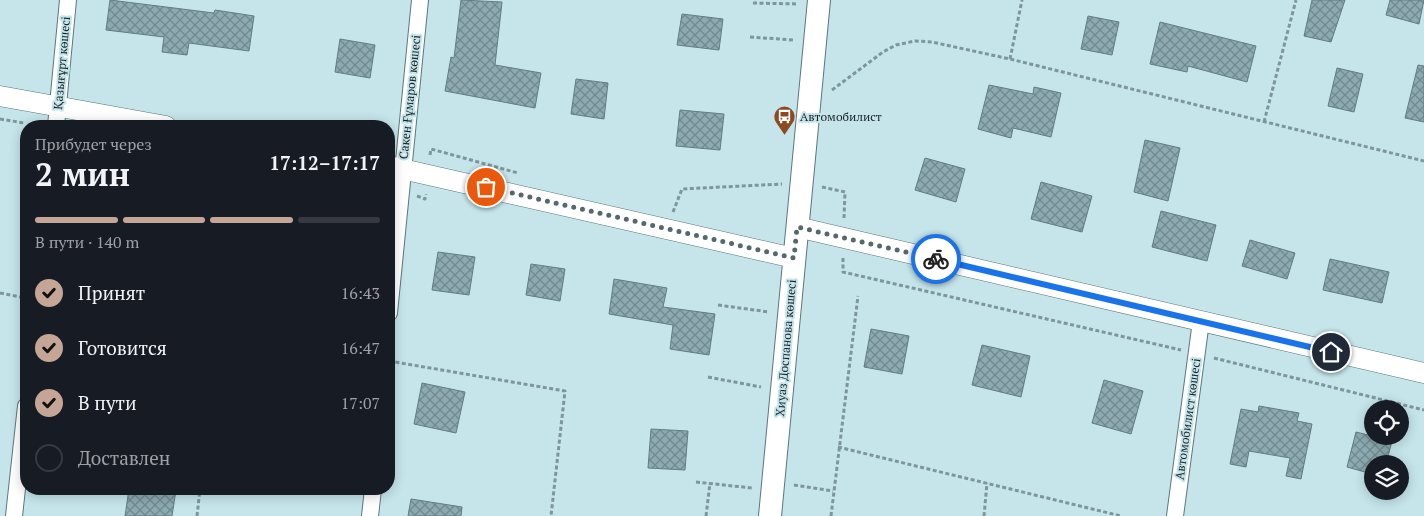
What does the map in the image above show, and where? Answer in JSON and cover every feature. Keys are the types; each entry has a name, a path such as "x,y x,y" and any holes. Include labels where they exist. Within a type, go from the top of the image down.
{"main road":[{"name":"Хиуаз Доспанова көшесі","path":"770,516 818,2"}],"street":[{"name":"Қазығұрт көшесі","path":"57,117 68,0"},
{"name":"Сакен Ғұмаров көшесі","path":"395,167 420,0"},
{"path":"0,96 57,117 93,120"},
{"path":"395,167 794,258"},
{"path":"797,227 1424,373"},
{"name":"Автомобилист көшесі","path":"1175,516 1201,321"},
{"path":"14,516 20,461"},
{"path":"370,516 372,495"}],"path":[{"path":"1010,59 1022,0"},
{"path":"1264,122 1296,0"},
{"path":"753,3 818,2"},
{"path":"750,37 815,41"},
{"path":"808,110 883,52 896,45 915,41 932,42 1010,59 1424,161"},
{"path":"430,161 431,149 524,175"},
{"path":"672,216 682,189 788,184"},
{"path":"822,187 845,192 844,218"},
{"path":"843,252 843,272 1197,353 1424,410"},
{"path":"0,293 20,297"},
{"path":"831,516 858,296"},
{"path":"718,305 789,315"},
{"path":"395,362 565,391 551,516"},
{"path":"708,377 782,391"},
{"path":"838,447 1121,516"},
{"path":"696,482 834,491"},
{"path":"706,516 710,483"},
{"path":"984,516 986,483"},
{"path":"197,516 199,495"}],"building":[{"path":"110,0 214,13 215,10 254,16 249,51 189,43 187,55 162,52 164,37 106,30"},
{"path":"461,0 502,2 495,65 541,73 535,108 445,91 451,57 454,58"},
{"path":"1312,0 1345,0 1331,42 1304,36"},
{"path":"1390,0 1424,0 1419,24 1386,15"},
{"path":"682,14 723,19 719,50 677,45"},
{"path":"1088,16 1119,22 1112,55 1081,49"},
{"path":"1160,22 1256,46 1247,82 1188,66 1187,72 1150,64"},
{"path":"340,39 375,45 370,78 335,72"},
{"path":"1418,65 1424,66 1424,122 1405,118"},
{"path":"1337,68 1363,74 1354,112 1328,106"},
{"path":"576,79 608,83 604,119 571,114"},
{"path":"989,85 1033,94 1034,87 1061,93 1051,137 1013,128 1011,138 978,129"},
{"path":"680,110 724,114 720,150 676,146"},
{"path":"1145,140 1180,148 1168,201 1134,192"},
{"path":"925,158 965,169 956,202 915,190"},
{"path":"1041,182 1092,196 1082,232 1031,219"},
{"path":"1161,211 1216,225 1207,261 1152,247"},
{"path":"1250,240 1295,253 1287,279 1242,266"},
{"path":"438,252 475,257 469,295 432,290"},
{"path":"1330,259 1389,272 1382,303 1323,290"},
{"path":"531,264 565,269 560,301 526,295"},
{"path":"614,279 667,288 663,307 715,314 709,355 670,349 673,325 609,314"},
{"path":"871,329 909,336 902,374 864,367"},
{"path":"982,345 1030,356 1021,397 972,385"},
{"path":"1104,380 1143,391 1131,434 1092,423"},
{"path":"422,383 465,392 456,433 414,424"},
{"path":"1259,406 1299,413 1297,421 1312,424 1301,479 1286,476 1290,458 1249,451 1246,467 1230,464 1241,409 1258,412"},
{"path":"651,429 688,431 685,470 648,468"},
{"path":"1356,432 1364,434 1364,445 1391,445 1388,455 1364,455 1364,472 1347,467"},
{"path":"128,495 175,495 172,516 125,516"},
{"path":"411,499 462,507 461,516 408,516"}],"way so far":[{"path":"486,187 794,258 797,227 936,259"}],"place":[{"name":"Автомобилист","path":"784,136"}],"route":[{"path":"936,259 1331,352"}]}
